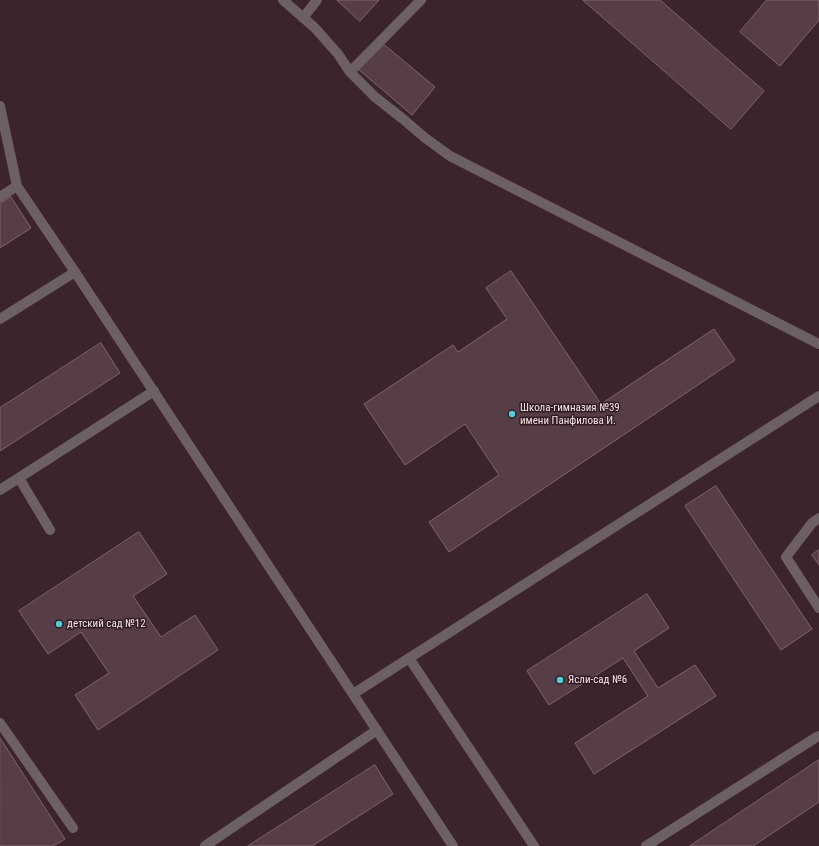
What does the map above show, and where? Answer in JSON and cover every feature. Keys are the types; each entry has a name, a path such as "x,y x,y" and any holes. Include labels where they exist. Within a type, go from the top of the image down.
{"lane":[{"path":"283,0 315,28 338,54 350,72 375,97 450,156 819,344"},
{"path":"302,18 317,0"},
{"path":"350,72 421,0"},
{"path":"0,106 17,186 154,391 453,846"},
{"path":"0,197 17,186"},
{"path":"0,319 75,272"},
{"path":"0,490 154,391"},
{"path":"353,694 819,396"},
{"path":"19,478 50,530"},
{"path":"819,518 812,523 786,557 819,608"},
{"path":"410,658 534,846"},
{"path":"0,723 73,828"},
{"path":"205,846 376,730"},
{"path":"646,846 819,736"}],"building":[{"path":"337,0 379,0 360,21"},
{"path":"583,0 660,0 764,91 731,129"},
{"path":"767,0 819,0 819,20 780,66 740,32"},
{"path":"381,42 435,87 412,115 358,69"},
{"path":"11,197 31,228 0,248 0,204"},
{"name":"Школа-гимназия №39 имени Панфилова И.","path":"511,271 601,404 714,329 735,360 449,552 429,522 499,475 465,424 405,465 364,404 453,345 458,352 507,319 486,288"},
{"path":"101,343 120,373 0,451 0,408"},
{"path":"716,486 812,629 781,650 685,506"},
{"path":"139,532 167,574 133,596 161,637 195,615 218,650 98,730 75,695 109,673 81,632 48,654 19,611"},
{"path":"819,550 819,565 812,555"},
{"name":"Ясли-сад №6","path":"647,594 669,628 634,651 658,688 695,665 716,696 594,774 575,743 648,696 623,658 549,705 527,671"},
{"path":"0,738 65,839 53,846 0,846"},
{"path":"819,760 819,802 753,846 690,846"},
{"path":"375,765 393,794 312,846 248,846"}],"place":[{"name":"Школа-гимназия №39 имени Панфилова И.","path":"512,414"},
{"name":"детский сад №12","path":"59,624"},
{"name":"Ясли-сад №6","path":"560,680"}]}
